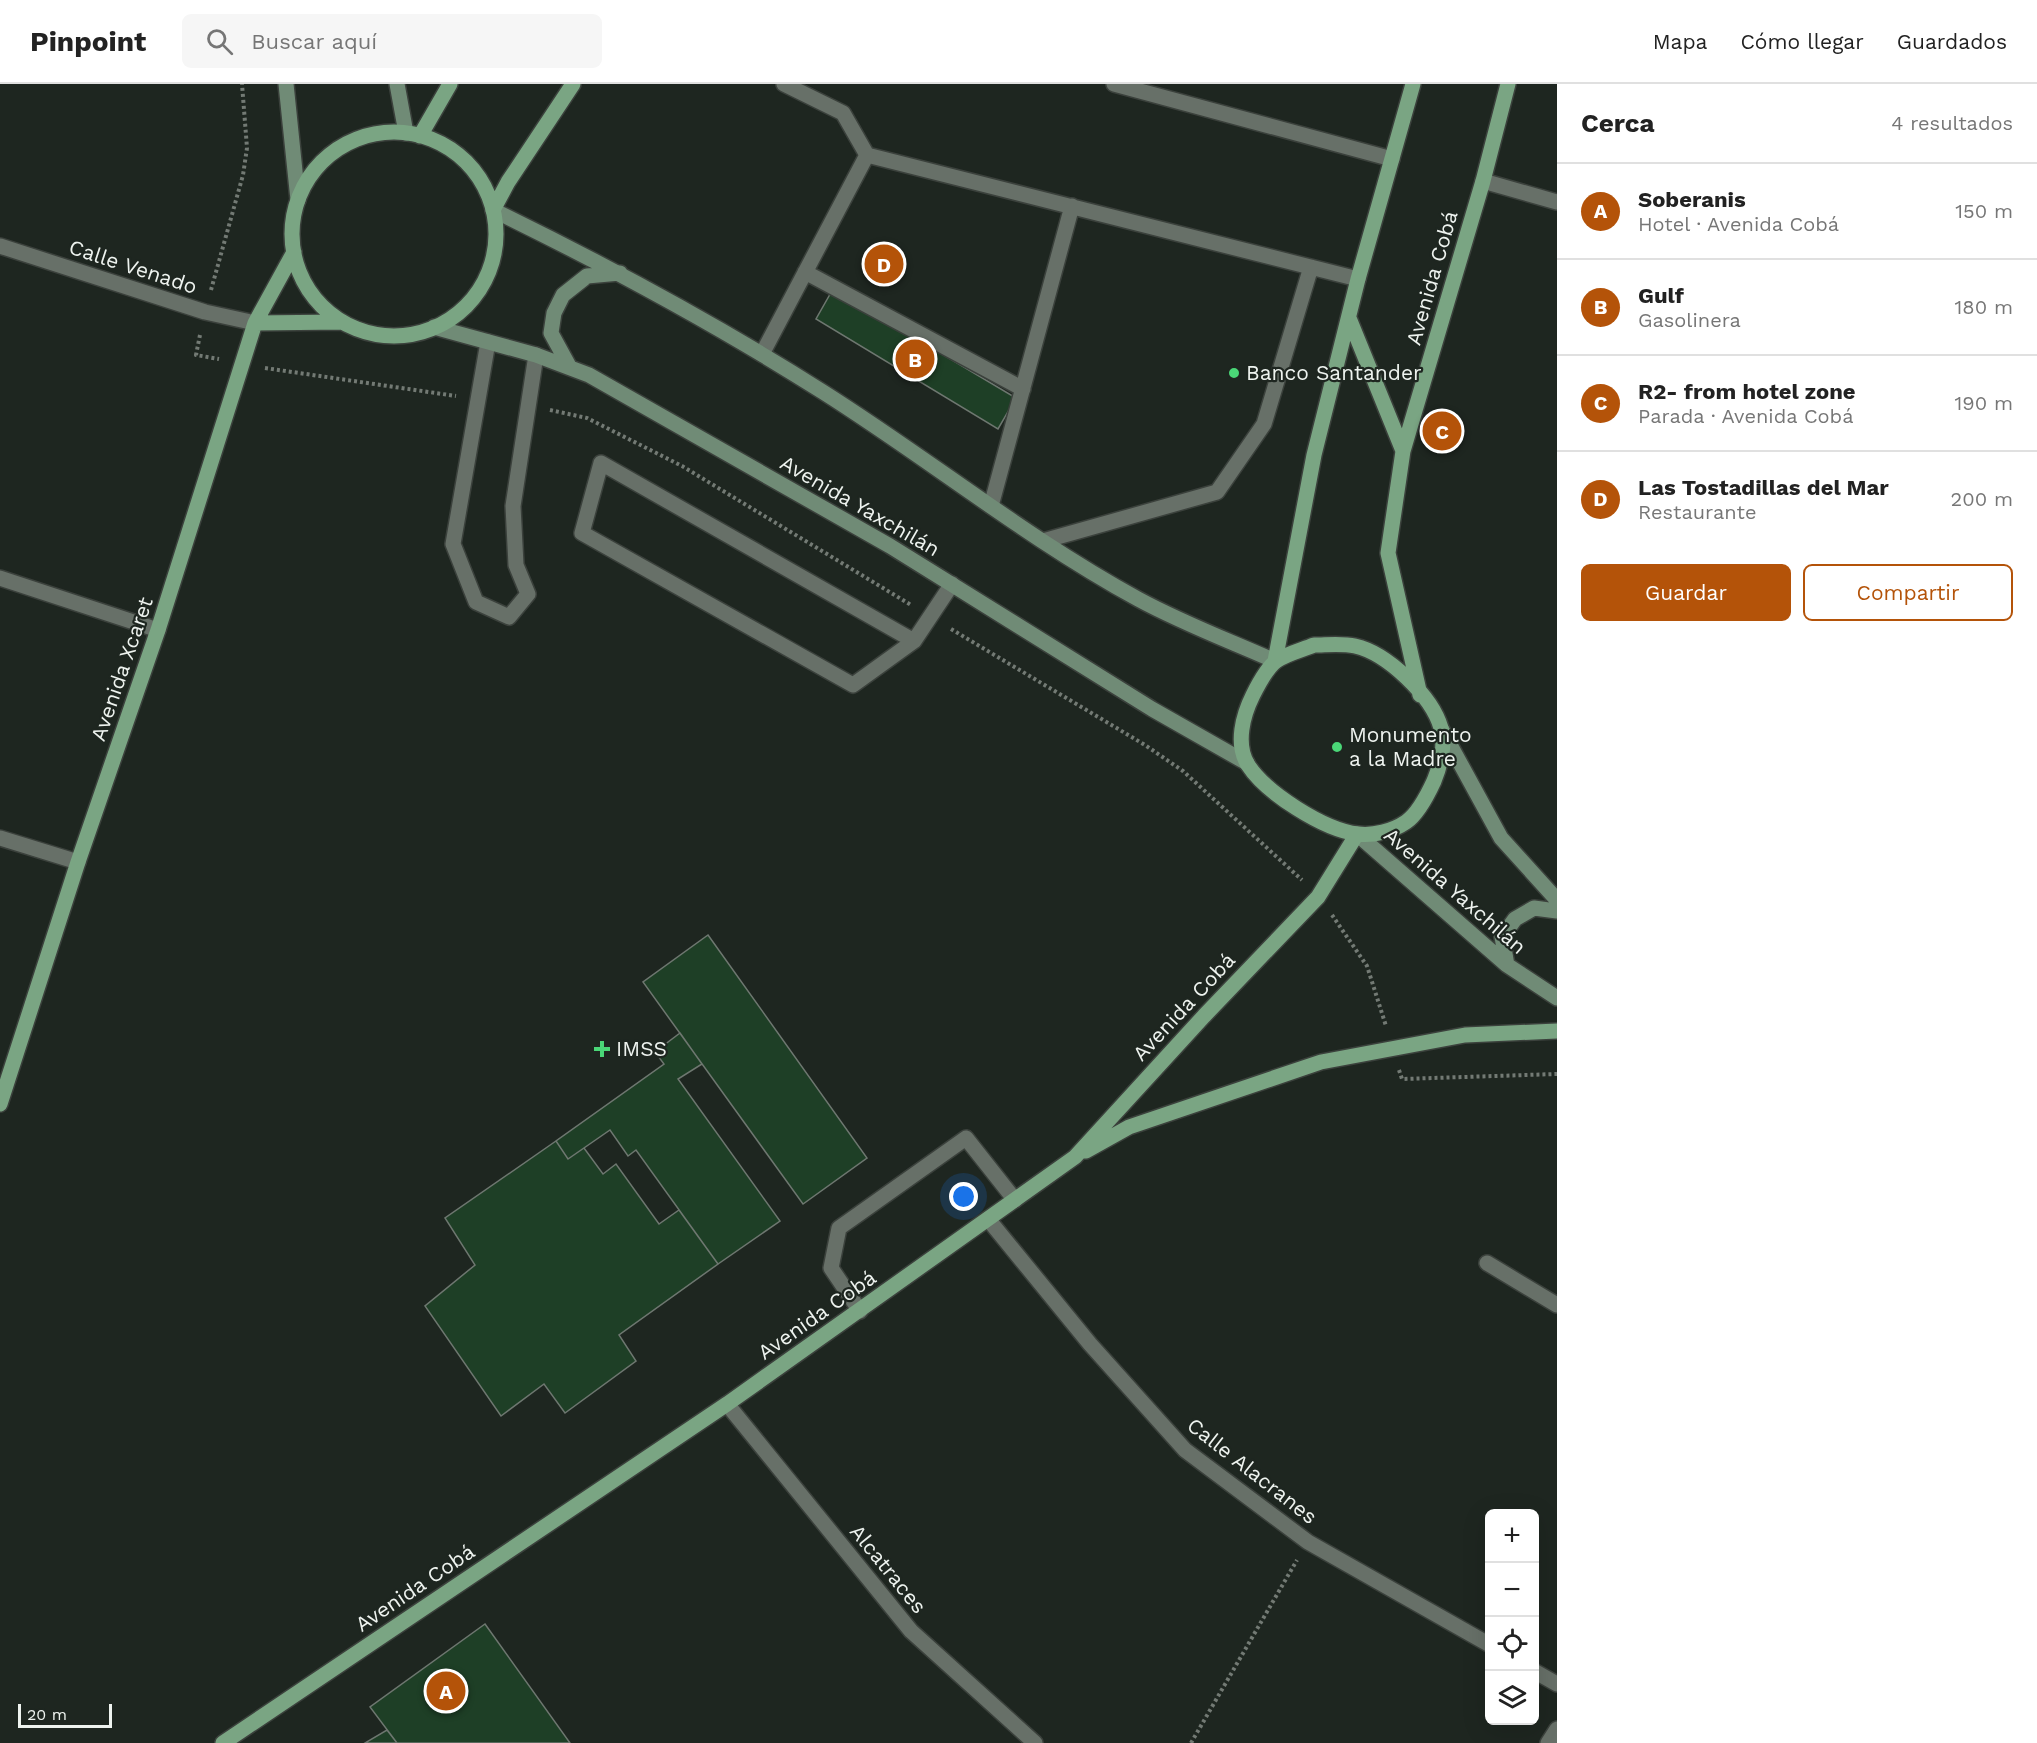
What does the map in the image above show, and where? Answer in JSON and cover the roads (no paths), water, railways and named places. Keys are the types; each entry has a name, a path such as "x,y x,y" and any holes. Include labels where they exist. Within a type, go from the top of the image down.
{"main road":[{"path":"286,84 298,200 292,231 294,252 299,272 309,290 327,312 360,330 388,336 416,333 434,327 458,313 482,285 494,249 493,210 483,185 467,163 445,146 413,135 385,133 364,137 336,151 313,173 298,200"},
{"path":"397,84 413,135"},
{"path":"413,135 450,84"},
{"path":"493,210 508,182 573,84"},
{"path":"1413,84 1358,279 1314,455 1275,661 1256,688 1243,716 1242,743 1247,763 1265,785 1290,804 1323,823 1357,834 1380,833 1407,822 1428,794 1441,765 1442,730"},
{"name":"Avenida Cobá","path":"1420,695 1388,553 1403,451 1483,181 1508,84"},
{"path":"493,210 620,273 762,354 825,393 1043,542 1139,600 1275,661 1314,645 1355,646 1393,663 1434,711 1501,838 1557,900"},
{"name":"Avenida Xcaret","path":"0,1104 78,862 158,630 255,323 294,252"},
{"path":"569,366 551,333 554,313 563,295 586,276 620,273"},
{"path":"1349,318 1403,451"},
{"path":"255,323 343,322"},
{"name":"Avenida Yaxchilán","path":"434,327 569,366 890,546 1152,709 1247,763"},
{"name":"Avenida Cobá","path":"223,1743 727,1404 1075,1157 1204,1016 1318,897 1357,834"},
{"name":"Avenida Yaxchilán","path":"1357,834 1507,965 1557,998"},
{"path":"1507,965 1502,937 1515,919 1534,908 1557,911"},
{"path":"1075,1157 1129,1128 1321,1062 1465,1035 1557,1031"}],"street":[{"path":"784,84 843,112 867,155 1358,279"},
{"path":"1114,84 1392,159"},
{"path":"762,354 867,155"},
{"path":"1483,181 1557,202"},
{"path":"991,506 1072,206"},
{"name":"Calle Venado","path":"0,246 205,312 255,323"},
{"path":"1043,542 1217,492 1264,424 1311,267"},
{"path":"805,272 1023,389"},
{"path":"488,342 453,544 476,602 509,617 528,594 516,565 513,506 536,355"},
{"path":"914,642 601,463 582,533 853,685 914,642 952,584"},
{"path":"0,578 158,630"},
{"path":"0,838 78,862"},
{"path":"860,1311 831,1268 839,1228 966,1138 1015,1200"},
{"name":"Calle Alacranes","path":"988,1219 1090,1344 1185,1449 1308,1542 1485,1643"},
{"path":"1487,1263 1557,1305"},
{"name":"Alcatraces","path":"727,1404 911,1631 1035,1743"},
{"path":"1539,1674 1557,1684"},
{"path":"1548,1743 1557,1729"}],"place":[{"name":"Las Tostadillas del Mar","path":"884,264"},
{"name":"Gulf","path":"915,359"},
{"name":"Banco Santander","path":"1234,373"},
{"name":"R2- from hotel zone","path":"1442,431"},
{"name":"Monumento a la Madre","path":"1337,747"},
{"name":"IMSS","path":"602,1049"},
{"name":"Soberanis","path":"446,1691"}]}
